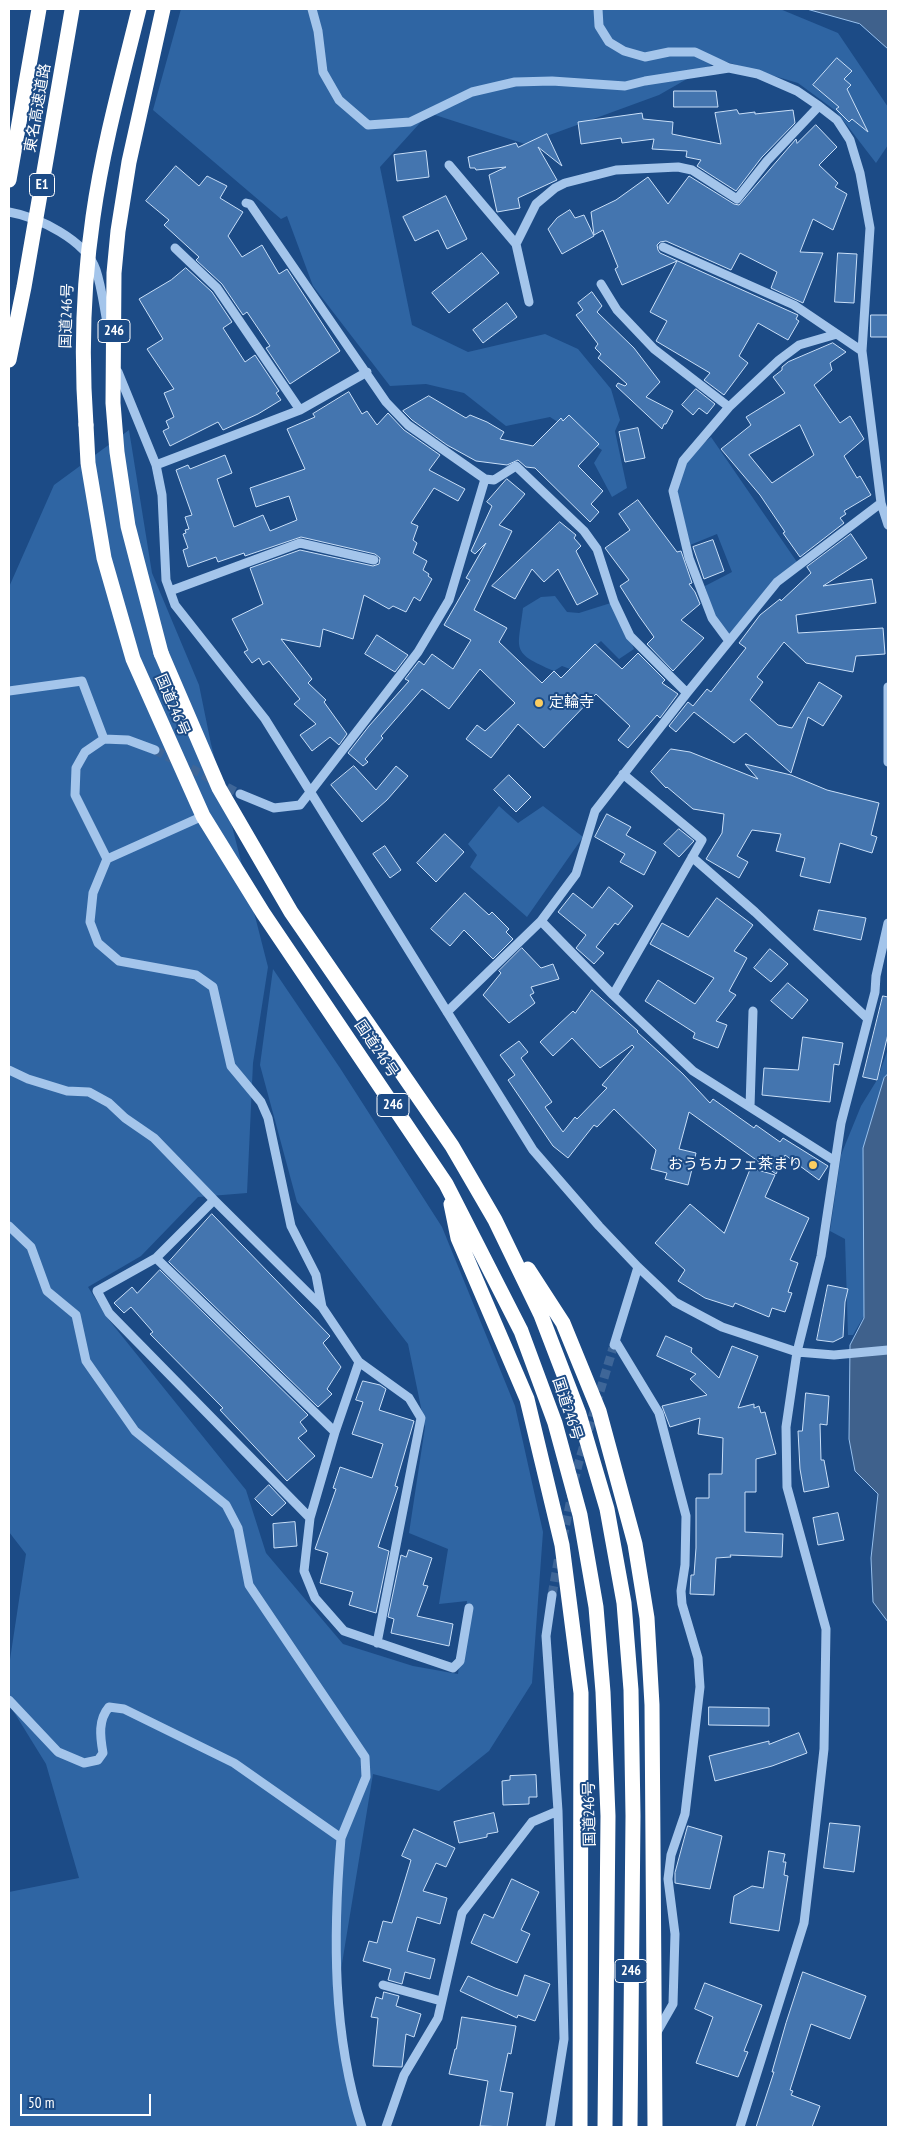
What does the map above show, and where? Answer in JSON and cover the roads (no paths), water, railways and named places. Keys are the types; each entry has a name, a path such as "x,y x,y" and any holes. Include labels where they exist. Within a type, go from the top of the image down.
{"highway":[{"name":"国道246号","path":"139,9 104,156 86,267 83,387 88,463 104,558 133,659 202,816 263,913 447,1187 484,1255 521,1331 554,1423 580,1515 596,1607 603,1692 608,1816 605,2127"},
{"name":"国道246号","path":"163,9 130,162 118,231 114,273 113,403 128,526 161,653 219,788 291,912 452,1146 495,1220 541,1315 572,1396 607,1510 625,1612 632,1690 633,1816 630,2127"},
{"name":"東名高速道路","path":"9,180 39,10"},
{"name":"東名高速道路","path":"9,360 24,287 72,10"},
{"path":"447,1187 458,1238 527,1399 562,1545 581,1693 580,2127"},
{"path":"495,1220 563,1322 599,1411 634,1544 647,1618 652,1706 655,2127"}],"street":[{"path":"312,9 318,30 322,72 339,100 368,125 410,122 472,92 515,82 552,81 625,86 645,81 729,68"},
{"path":"598,9 599,26 609,42 624,51 645,57 669,52 695,52 729,68 758,74 797,91 819,106 837,120 850,140 860,173 870,228 862,351 881,503 888,525"},
{"path":"516,244 536,204 555,188 565,183 616,170 678,167 692,170 737,199 767,161 819,106"},
{"path":"449,166 516,244 529,302"},
{"path":"246,204 250,204 386,402 408,426 485,479 494,480 516,466 584,531 597,550 614,602 630,636 687,692"},
{"path":"9,212 24,214 61,232 81,248 96,269 120,380 156,465 162,495 166,580 174,605 265,719 533,1150 570,1195 638,1267 676,1302 714,1323 797,1352 834,1355 888,1350"},
{"path":"663,247 794,305 862,351"},
{"path":"175,248 216,288 300,410"},
{"path":"601,284 617,310 654,349 730,406"},
{"path":"729,641 712,618 689,558 673,491 683,461 730,406 780,360 799,345 837,334"},
{"path":"156,465 300,410 367,372"},
{"path":"240,794 274,808 300,805 311,791 418,652 449,600 485,479"},
{"path":"448,1012 542,921 576,874 595,811 687,692 777,582 881,503"},
{"path":"170,590 300,542 374,560"},
{"path":"9,691 82,681 104,739"},
{"path":"888,687 888,762"},
{"path":"107,859 75,795 76,768 85,752 104,739 128,740 155,750"},
{"path":"613,996 702,840 624,774"},
{"path":"202,816 107,859 93,894 90,922 98,943 119,960 196,975 213,987 230,1066 261,1102 268,1118 291,1226 316,1275 322,1307"},
{"path":"692,857 755,912 868,1019"},
{"path":"542,921 613,996 693,1070 835,1161"},
{"path":"740,2127 804,1923 824,1749 826,1629 787,1487 786,1427 797,1352 821,1256 841,1123 876,992 876,976 888,923"},
{"path":"750,1107 754,1011"},
{"path":"9,1070 28,1079 67,1091 88,1092 110,1103 125,1118 154,1138 322,1307 359,1362 409,1398 421,1418 377,1642"},
{"path":"214,1200 156,1258 96,1291 109,1313 310,1518"},
{"path":"9,1226 31,1247 47,1291 76,1316 86,1361 135,1430 226,1505 238,1528 249,1585 365,1758 366,1777 341,1838 337,1950 339,2028 348,2076 362,2127"},
{"path":"156,1258 335,1432"},
{"path":"638,1267 615,1345 659,1413 686,1516 686,1565 682,1604 698,1658 700,1687 685,1814 671,1855 668,1879 675,1934 673,2004 654,2036"},
{"path":"359,1362 335,1432 310,1518 304,1570 315,1598 344,1631 453,1668 460,1661 470,1608"},
{"path":"550,2127 564,2039 558,1811 546,1636 552,1595"},
{"path":"9,1700 58,1752 84,1763 98,1760 103,1753 100,1735 103,1714 110,1706 124,1708 234,1763 341,1838"},
{"path":"386,2127 404,2075 438,2018 462,1914 532,1822 558,1811"},
{"path":"383,1986 441,2001"},
{"path":"564,2039 581,2043"}],"tunnel":[{"path":"155,750 240,794"},
{"path":"574,1482 613,1348"},
{"path":"563,1538 572,1494"},
{"path":"552,1595 559,1556"}],"place":[{"name":"定輪寺","path":"539,703"},
{"name":"おうちカフェ茶まり","path":"813,1165"}]}
